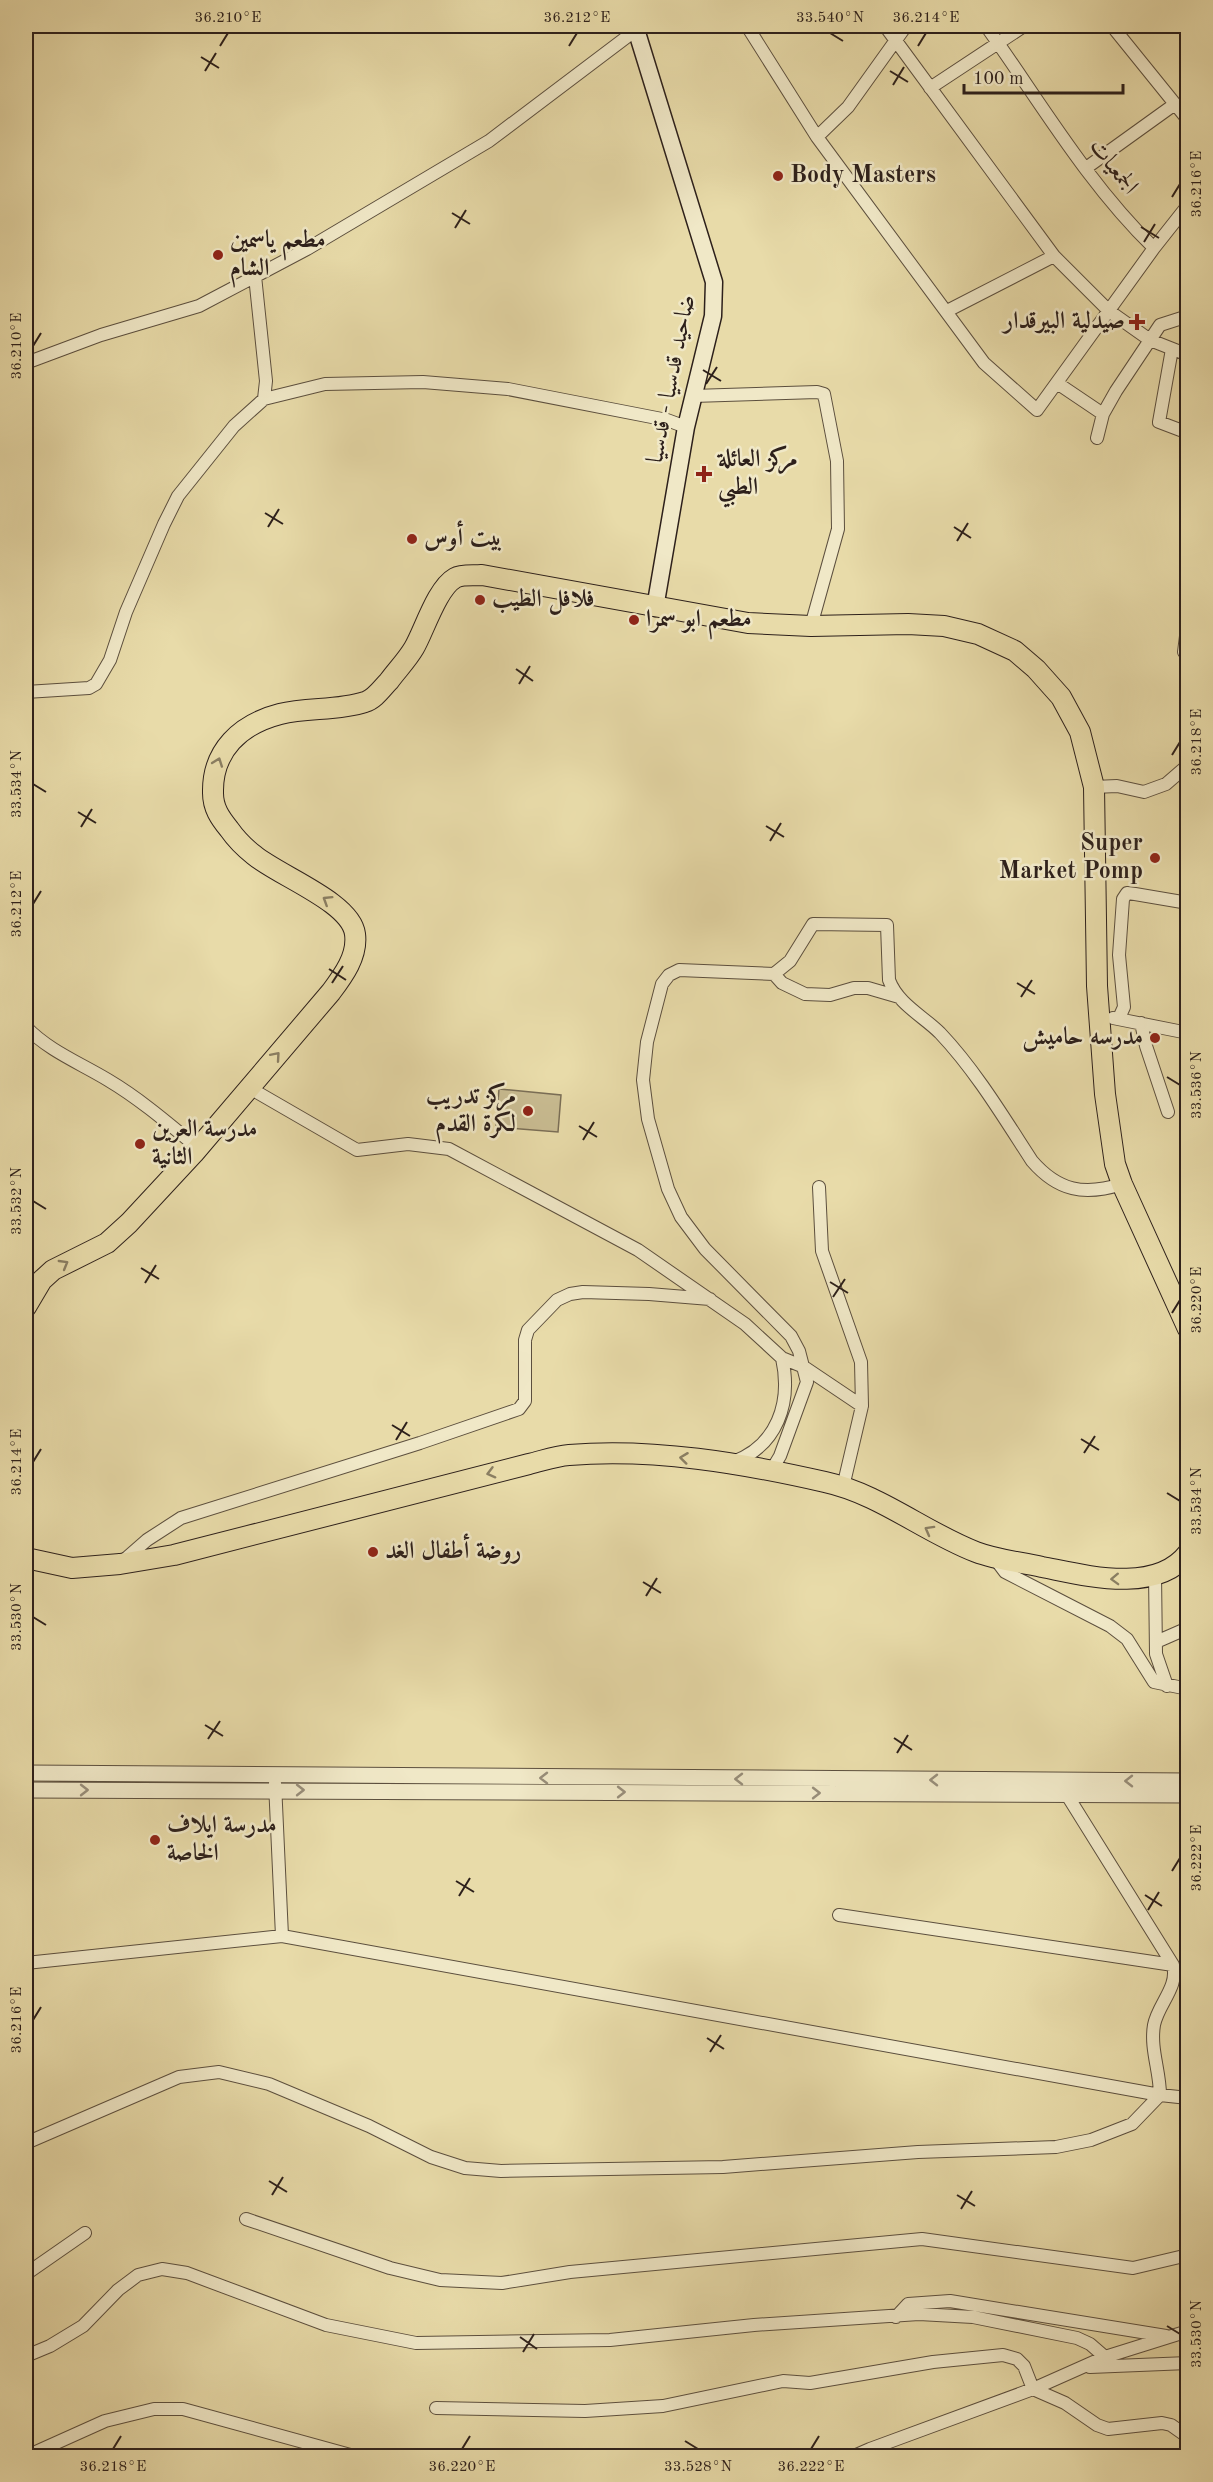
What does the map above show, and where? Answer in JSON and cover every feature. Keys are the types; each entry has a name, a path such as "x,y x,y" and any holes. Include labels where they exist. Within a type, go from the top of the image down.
{"main road":[{"name":"ضاحيد قدسيا - قدسيا","path":"635,28 714,282 713,315 686,427 655,608"},
{"path":"26,1307 42,1280 68,1261 107,1243 129,1223 198,1148 331,992 347,970 353,952 355,934 347,915 331,902 255,856 234,836 216,813 212,795 213,776 221,753 247,726 280,714 367,702 380,691 413,650 443,590 455,578 482,575 748,623 811,626 908,624 944,626 978,634 1015,651 1036,669 1061,697 1080,732 1094,787 1097,986 1109,1018 1105,1095 1115,1164 1188,1329"},
{"path":"26,1558 72,1568 120,1564 174,1555 566,1455 607,1453 677,1457 728,1464 843,1487 869,1497 935,1534 998,1559 1101,1579 1136,1578 1155,1574 1172,1567 1186,1556"}],"street":[{"path":"747,26 818,137 984,363 1037,411 1154,248 1188,205"},
{"path":"885,26 1054,256 1109,311 1150,340 1188,355"},
{"path":"818,137 848,108 906,26"},
{"name":"الجمعيات","path":"986,26 1086,168 1133,228 1154,248"},
{"path":"930,88 1024,26"},
{"path":"1112,26 1187,118"},
{"path":"26,363 91,339 199,306 307,249 489,141 635,28"},
{"path":"1086,168 1175,104"},
{"path":"947,311 1054,256"},
{"path":"255,276 266,381 264,399"},
{"path":"1097,438 1103,414 1160,326 1188,316"},
{"path":"1172,349 1159,422 1188,433"},
{"path":"26,692 89,688 96,684 110,660 126,612 178,496 234,426 264,399 325,384 423,382 508,389 667,420 686,427"},
{"path":"1057,383 1103,414"},
{"path":"693,396 818,392 824,394 837,461 838,529 811,626"},
{"path":"1185,652 1188,620"},
{"path":"1094,787 1117,786 1144,792 1166,784 1188,765"},
{"path":"1109,1018 1124,1007 1119,954 1123,898 1127,893 1188,903"},
{"path":"771,1471 780,1456 807,1382 804,1367 791,1335 705,1249 681,1217 668,1189 648,1119 643,1080 647,1042 655,1009 662,984 669,975 679,970 774,974 790,961 813,924 887,925 889,980 899,997 939,1033 958,1055 1032,1161 1046,1177 1068,1188 1079,1190 1122,1184"},
{"path":"774,974 782,982 805,994 830,995 854,988 868,988 899,997"},
{"path":"1109,1018 1188,1034 1188,1057"},
{"path":"1141,1023 1146,1046 1168,1112"},
{"path":"26,1027 51,1048 143,1103 198,1148"},
{"path":"248,1087 357,1150 408,1144 449,1149 638,1250 745,1324 782,1358 804,1367 862,1406"},
{"path":"819,1187 822,1251 861,1362 862,1406 843,1487"},
{"path":"120,1564 147,1540 181,1518 420,1443 519,1409 525,1401 525,1340 528,1330 557,1300 570,1294 583,1292 639,1293 710,1299"},
{"path":"728,1464 750,1456 764,1443 776,1426 783,1405 787,1380 782,1358"},
{"path":"998,1559 1005,1572 1110,1626 1127,1639 1154,1682 1188,1689"},
{"path":"1155,1574 1158,1664 1167,1686"},
{"path":"1156,1642 1188,1628"},
{"path":"26,1773 275,1783 1066,1788 1188,1795"},
{"path":"1066,1788 1188,1781"},
{"path":"26,1790 275,1783"},
{"path":"275,1783 282,1936"},
{"path":"1066,1788 1173,1965 1175,1980"},
{"path":"839,1915 1173,1965"},
{"path":"26,1963 282,1936 1160,2095 1188,2097"},
{"path":"26,2143 179,2077 219,2072 269,2084 369,2126 431,2157 465,2168 501,2171 723,2167 918,2152 1056,2147 1091,2140 1132,2124 1160,2095 1160,2077 1153,2048 1154,2027 1159,2009 1175,1980 1188,1974"},
{"path":"246,2219 390,2268 440,2280 502,2283 570,2272 922,2239 1133,2268 1188,2255"},
{"path":"26,2274 85,2233"},
{"path":"26,2356 50,2346 83,2326 118,2290 138,2275 162,2269 187,2273 326,2325 416,2343 610,2340 754,2325 919,2314 973,2317 1077,2338 1090,2344 1105,2357"},
{"path":"896,2317 908,2304 950,2301 1167,2336"},
{"path":"854,2457 1033,2389 1105,2357 1188,2331"},
{"path":"436,2409 585,2411 663,2406 783,2381 810,2383 933,2362 1003,2355 1017,2359 1024,2366 1033,2389 1065,2403 1097,2426 1108,2429 1162,2423 1171,2425 1188,2437"},
{"path":"1084,2368 1188,2362"},
{"path":"27,2457 105,2421 154,2409 183,2409 354,2457"}],"shaded area":[{"name":"مركز تدريب لكرة القدم","path":"499,1089 561,1095 558,1132 496,1127"}],"place":[{"name":"Body Masters","path":"778,176"},
{"name":"مطعم ياسمين الشام","path":"218,255"},
{"name":"صيدلية البيرقدار","path":"1137,322"},
{"name":"مركز العائلة الطبي","path":"704,474"},
{"name":"بيت أوس","path":"412,539"},
{"name":"فلافل الطيب","path":"480,600"},
{"name":"مطعم ابو سمرا","path":"634,620"},
{"name":"Super Market Pomp","path":"1155,858"},
{"name":"مدرسه حاميش","path":"1155,1038"},
{"name":"مركز تدريب لكرة القدم","path":"528,1111"},
{"name":"مدرسة العرين الثانية","path":"140,1144"},
{"name":"روضة أطفال الغد","path":"373,1552"},
{"name":"مدرسة ايلاف الخاصة","path":"155,1840"}]}
